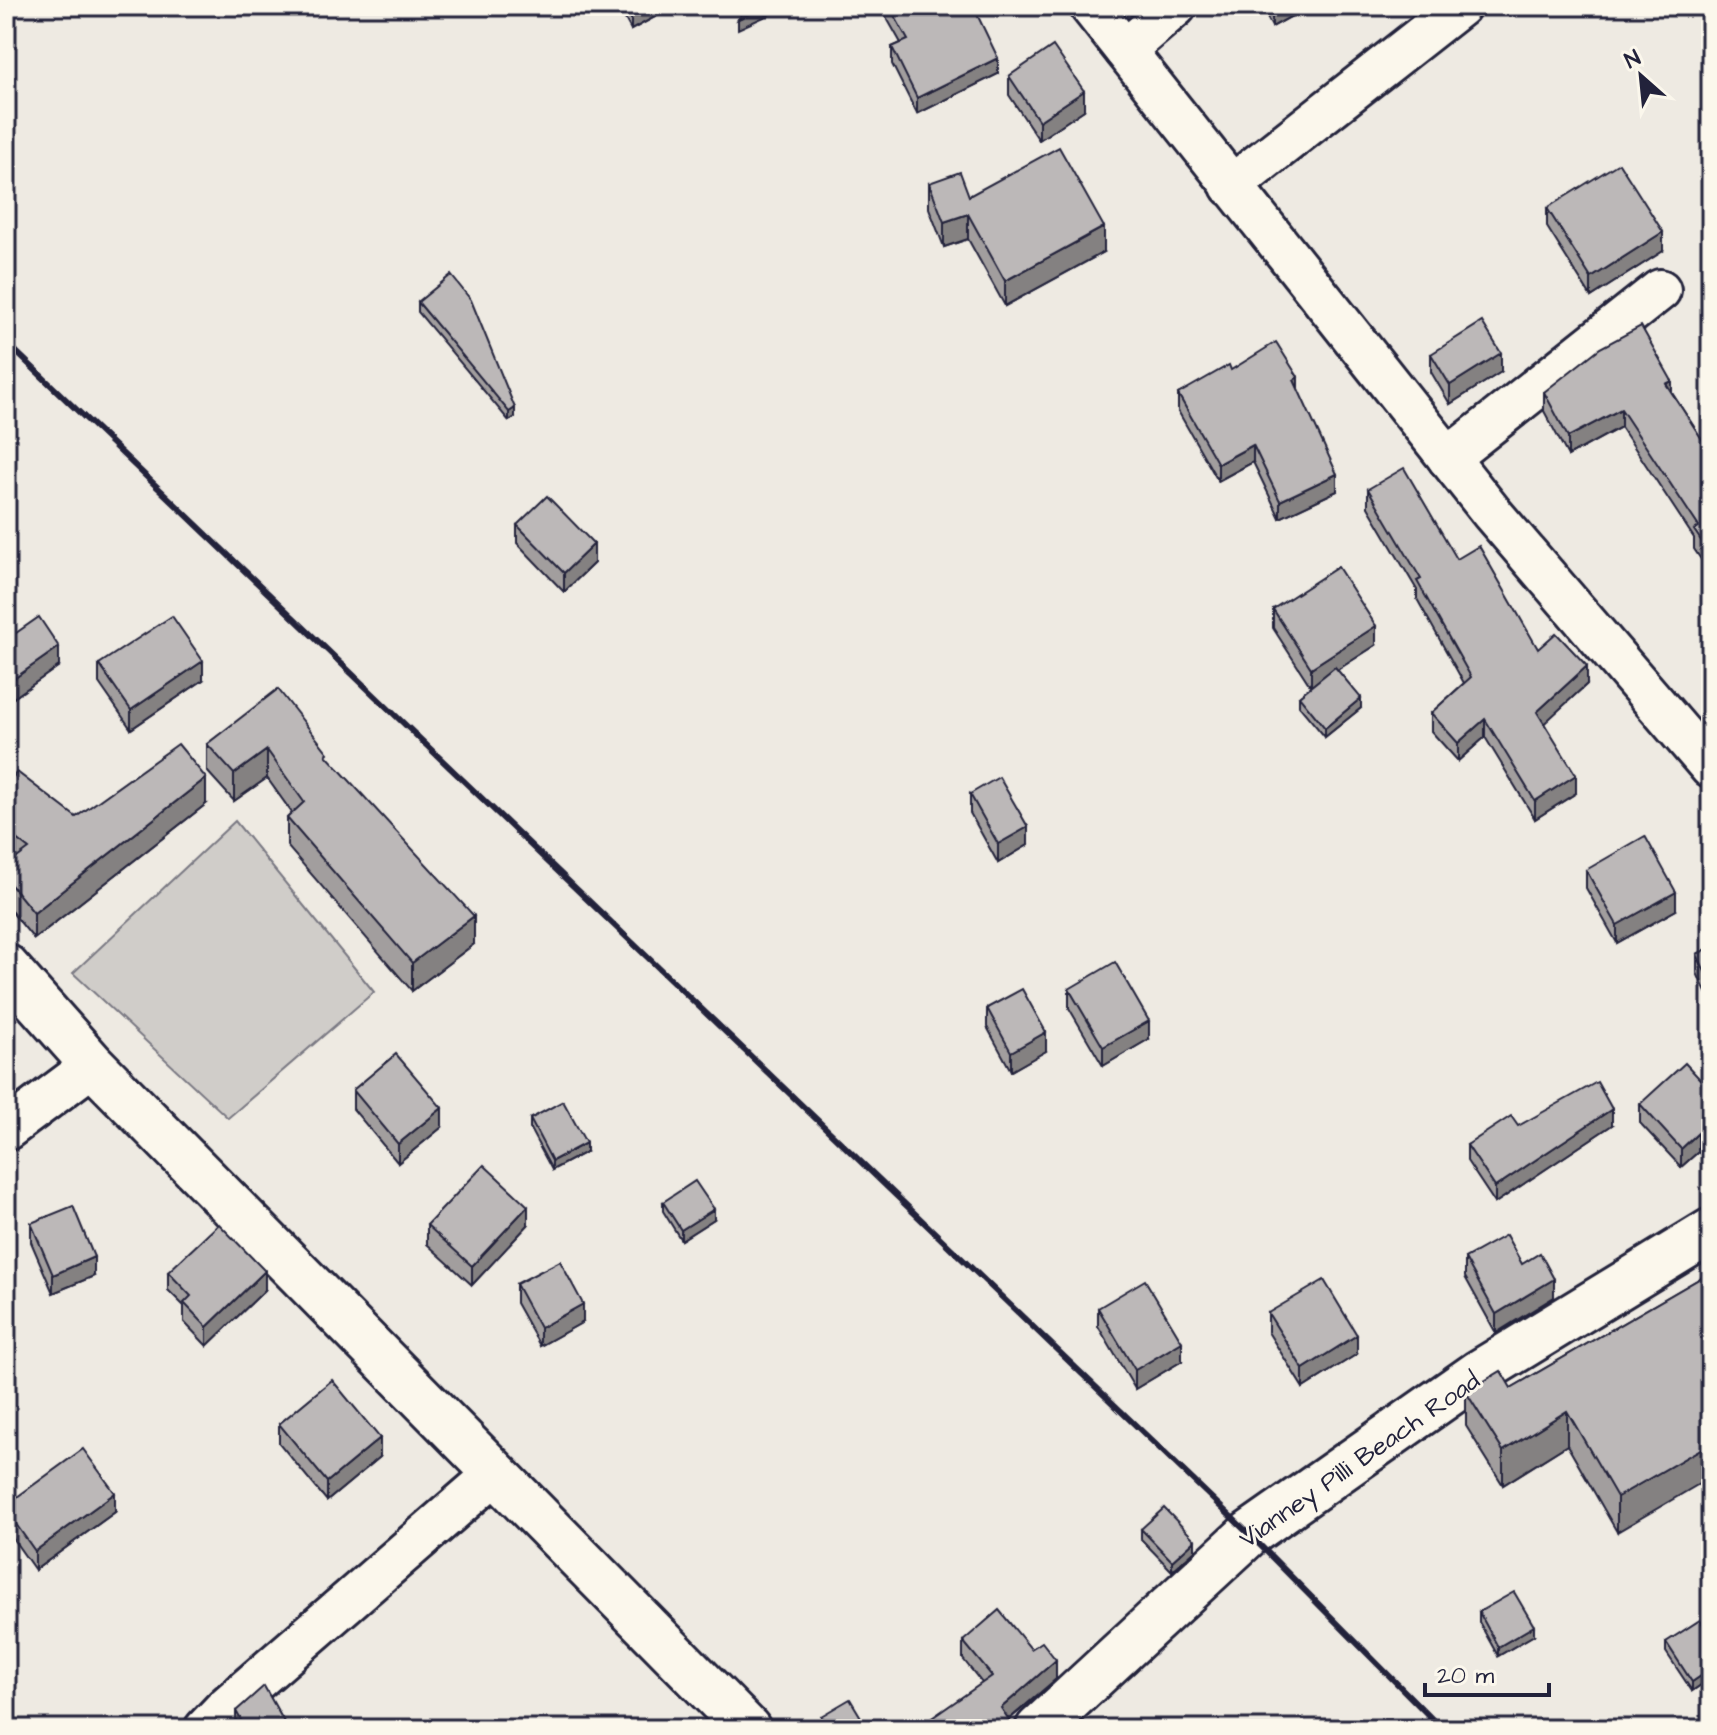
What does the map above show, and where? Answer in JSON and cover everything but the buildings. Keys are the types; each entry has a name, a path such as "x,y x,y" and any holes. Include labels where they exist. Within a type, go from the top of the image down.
{"main road":[{"path":"6,967 93,1065 748,1729"},
{"name":"Vianney Pilli Beach Road","path":"1038,1729 1249,1534 1480,1372 1711,1231"}],"street":[{"path":"1090,6 1492,513 1711,768"},
{"path":"1125,50 1176,6"},
{"path":"1231,186 1460,6"},
{"path":"1448,458 1660,290"},
{"path":"6,1130 93,1065"},
{"path":"205,1729 226,1707 496,1473"}],"shaded area":[{"path":"235,821 374,992 228,1118 73,973"}],"railway":[{"path":"6,342 1249,1534 1442,1729"}]}
